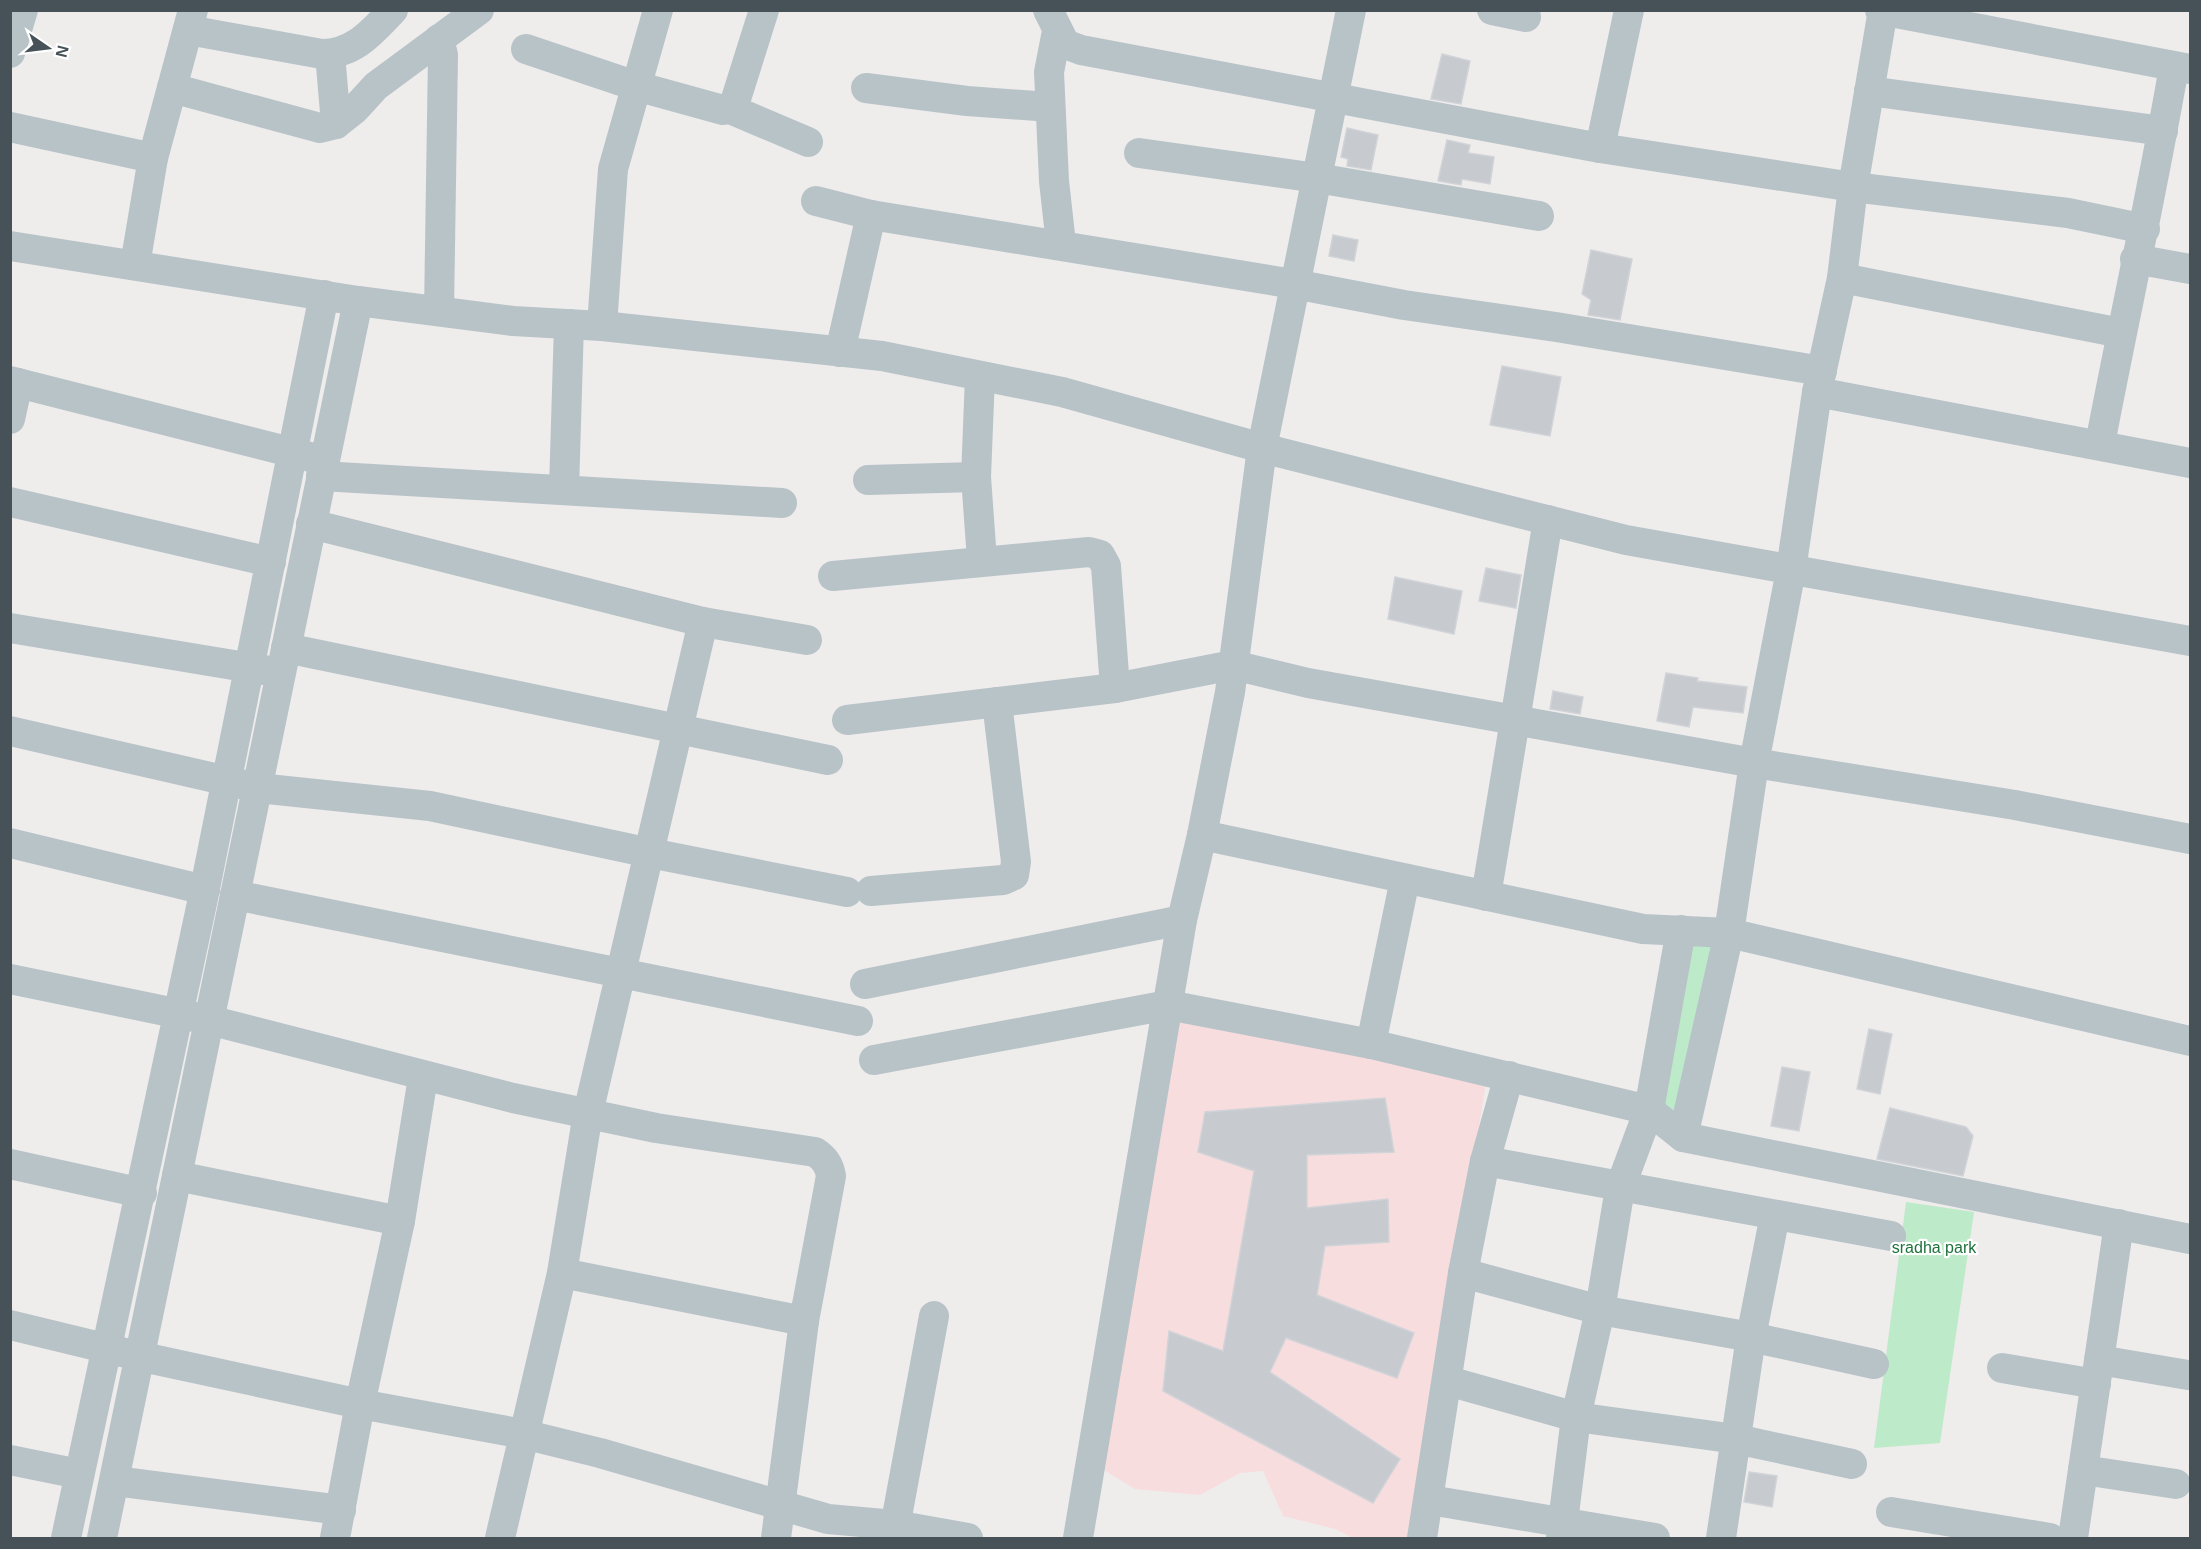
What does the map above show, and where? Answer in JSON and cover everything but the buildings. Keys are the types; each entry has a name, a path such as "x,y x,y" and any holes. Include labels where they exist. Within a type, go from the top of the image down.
{"street":[{"path":"10,53 23,10"},
{"path":"135,266 153,158 190,20 330,54 339,54 363,41 393,10"},
{"path":"172,88 320,128 336,124 355,109 376,86 479,10"},
{"path":"602,326 613,169 658,10"},
{"path":"730,109 735,102 764,10"},
{"path":"1078,1539 1182,920 1202,835 1233,665 1262,448 1334,99 1350,10"},
{"path":"1492,10 1526,17"},
{"path":"1600,148 1629,10"},
{"path":"1683,1137 1729,933 1754,763 1791,570 1820,382 1842,278 1882,11 2182,68 2163,131 2145,229 2135,259 2100,444"},
{"path":"1053,21 1065,44 1081,50 1334,99 1600,148 1854,187 2068,213 2145,229"},
{"path":"1053,21 1049,72 1050,106 1054,181 1061,244"},
{"path":"439,39 443,55 439,312"},
{"path":"526,49 636,86 723,110 730,109 808,142"},
{"path":"330,54 336,124"},
{"path":"866,88 967,101 1050,106"},
{"path":"1869,91 2163,131"},
{"path":"10,127 153,158"},
{"path":"1139,153 1317,178 1539,216"},
{"path":"816,201 871,215 1061,244 1404,305 1556,327 2190,463"},
{"path":"840,351 871,215"},
{"path":"10,246 439,312 513,321 602,326 882,356 1062,392 1262,448 1626,540 2190,641"},
{"path":"2135,259 2190,268"},
{"path":"1842,278 2121,333"},
{"path":"66,1539 106,1348 142,1193 228,781 324,295"},
{"path":"102,1539 357,301"},
{"path":"564,489 569,324"},
{"path":"980,376 976,477 982,560"},
{"path":"10,419 14,382 293,453 323,468 564,489 782,503"},
{"path":"868,480 976,477"},
{"path":"10,502 271,562"},
{"path":"1486,896 1548,520"},
{"path":"311,524 703,622 807,640"},
{"path":"833,576 982,560 1089,552 1100,555 1106,566 1115,688"},
{"path":"500,1539 562,1273 588,1113 703,622"},
{"path":"10,628 250,667 284,660 679,728 828,759"},
{"path":"847,720 1115,688 1233,665 1308,683 1754,763 2015,805 2190,839"},
{"path":"10,731 258,788 430,806 650,853 859,891 1003,880 1014,875 1016,862 997,702"},
{"path":"1202,835 1643,929 1729,933 2190,1041"},
{"path":"10,843 205,890"},
{"path":"1371,1044 1405,879"},
{"path":"235,895 622,971 858,1021"},
{"path":"865,984 1182,920"},
{"path":"1562,1530 1576,1417 1600,1310 1620,1188 1649,1110 1682,930"},
{"path":"10,979 209,1020 423,1077 656,1128 815,1152 830,1168 831,1176 804,1321 776,1539"},
{"path":"874,1060 1168,1005 1371,1044 1649,1110 1683,1137 2190,1239"},
{"path":"1422,1539 1430,1500 1463,1273 1485,1161 1509,1076"},
{"path":"115,1481 338,1524 360,1404 400,1221 423,1077"},
{"path":"1485,1161 1620,1188 1891,1236"},
{"path":"10,1164 142,1193"},
{"path":"177,1176 400,1221"},
{"path":"1721,1539 1751,1337 1775,1215"},
{"path":"2073,1539 2119,1224"},
{"path":"562,1273 804,1321"},
{"path":"1463,1273 1600,1310 1751,1337 1874,1364"},
{"path":"894,1532 934,1316"},
{"path":"10,1325 138,1356 360,1404 523,1434 781,1504 828,1519 894,1532 968,1539"},
{"path":"2002,1368 2188,1374"},
{"path":"1448,1381 1576,1417 1736,1439 1852,1464"},
{"path":"10,1460 79,1474"},
{"path":"2083,1470 2176,1484"},
{"path":"1430,1500 1562,1530 1655,1539"},
{"path":"1891,1512 2050,1539"}],"shaded area":[{"path":"1180,1019 1487,1076 1442,1362 1410,1538 1353,1538 1335,1529 1283,1516 1263,1471 1240,1473 1200,1495 1135,1489 1104,1470"}],"green space":[{"path":"1681,930 1726,947 1686,1125 1649,1110"},
{"name":"sradha park","path":"1906,1202 1974,1212 1940,1443 1874,1448"}]}
